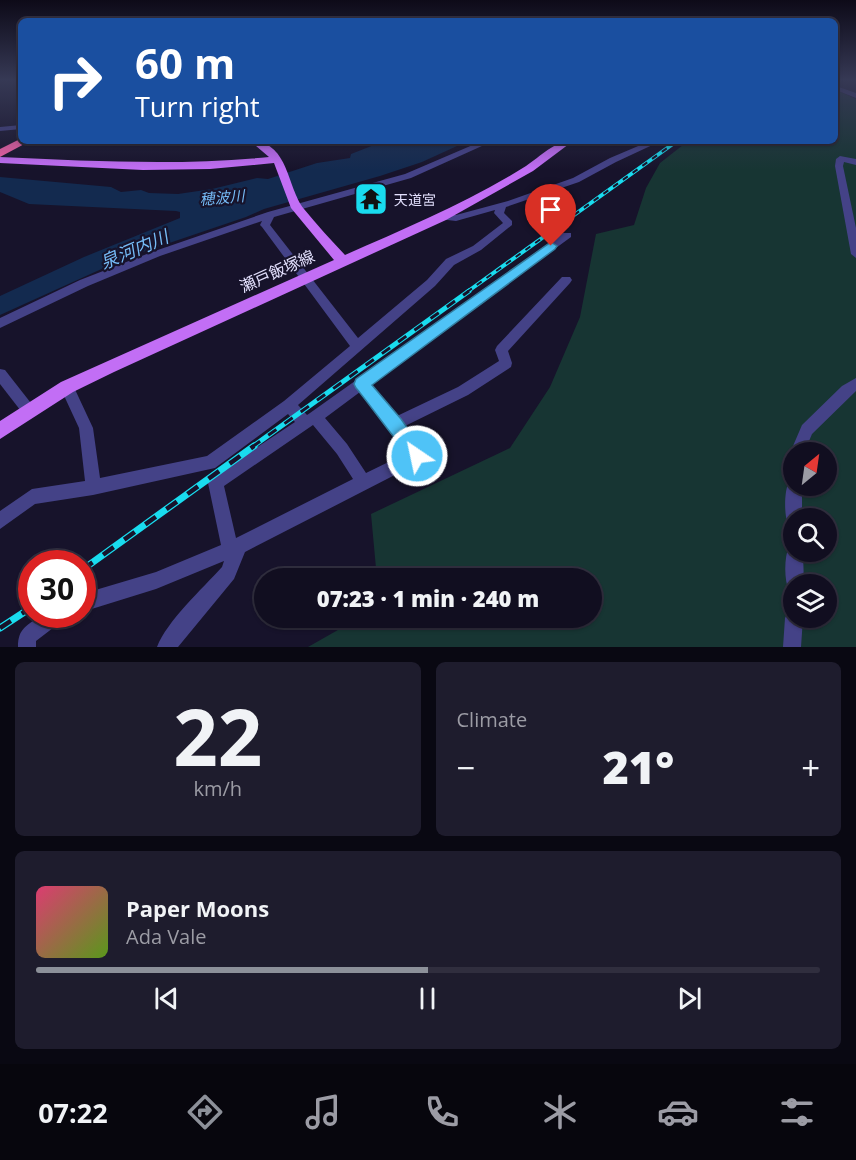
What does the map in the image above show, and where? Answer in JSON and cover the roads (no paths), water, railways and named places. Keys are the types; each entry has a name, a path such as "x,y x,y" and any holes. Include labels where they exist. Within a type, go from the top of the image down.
{"highway":[{"path":"0,149 18,139"},
{"path":"0,154 18,144"}],"main road":[{"path":"266,144 278,160 296,206 342,261"},
{"name":"瀬戸飯塚線","path":"0,431 67,387 442,217 487,194 563,144"},
{"path":"0,160 143,167 210,166 278,160"}],"street":[{"path":"0,129 18,127"},
{"path":"0,323 156,254 296,206 408,176 482,144"},
{"path":"442,217 456,218 502,206 576,180 600,166 650,144"},
{"path":"856,162 840,159 839,166 856,254"},
{"path":"487,194 502,206"},
{"path":"0,521 32,497 93,488 210,463 289,405 431,283 450,262 477,248 509,223 499,213 502,206"},
{"path":"271,214 265,225 357,346"},
{"path":"166,647 228,573 235,547 216,483 362,384 567,235"},
{"path":"395,424 463,391 506,363 501,350 566,280"},
{"path":"0,374 29,411"},
{"path":"96,599 171,575 275,531 363,482 417,456 395,424 362,384"},
{"path":"802,442 807,430 856,384"},
{"path":"67,387 86,428 93,488"},
{"path":"289,405 310,420 342,449 363,482"},
{"path":"27,647 27,636 38,628"},
{"path":"792,647 793,628"}],"water":[{"path":"383,144 461,144 422,162 264,209 128,257 0,315 0,296 84,257 180,218 180,212 29,204 0,192 0,177 111,187 121,192 141,190 149,193 178,194 212,189 257,178 268,179 317,163 350,158 351,154 374,145 381,146"}],"railway":[{"path":"467,292 673,144"},
{"path":"252,447 469,291"},
{"path":"96,560 254,446"},
{"path":"0,628 18,616"}],"place":[{"name":"天道宮","path":"371,199"}],"water label":[{"name":"穂波川","path":"222,197"},
{"name":"泉河内川","path":"134,249"}]}
